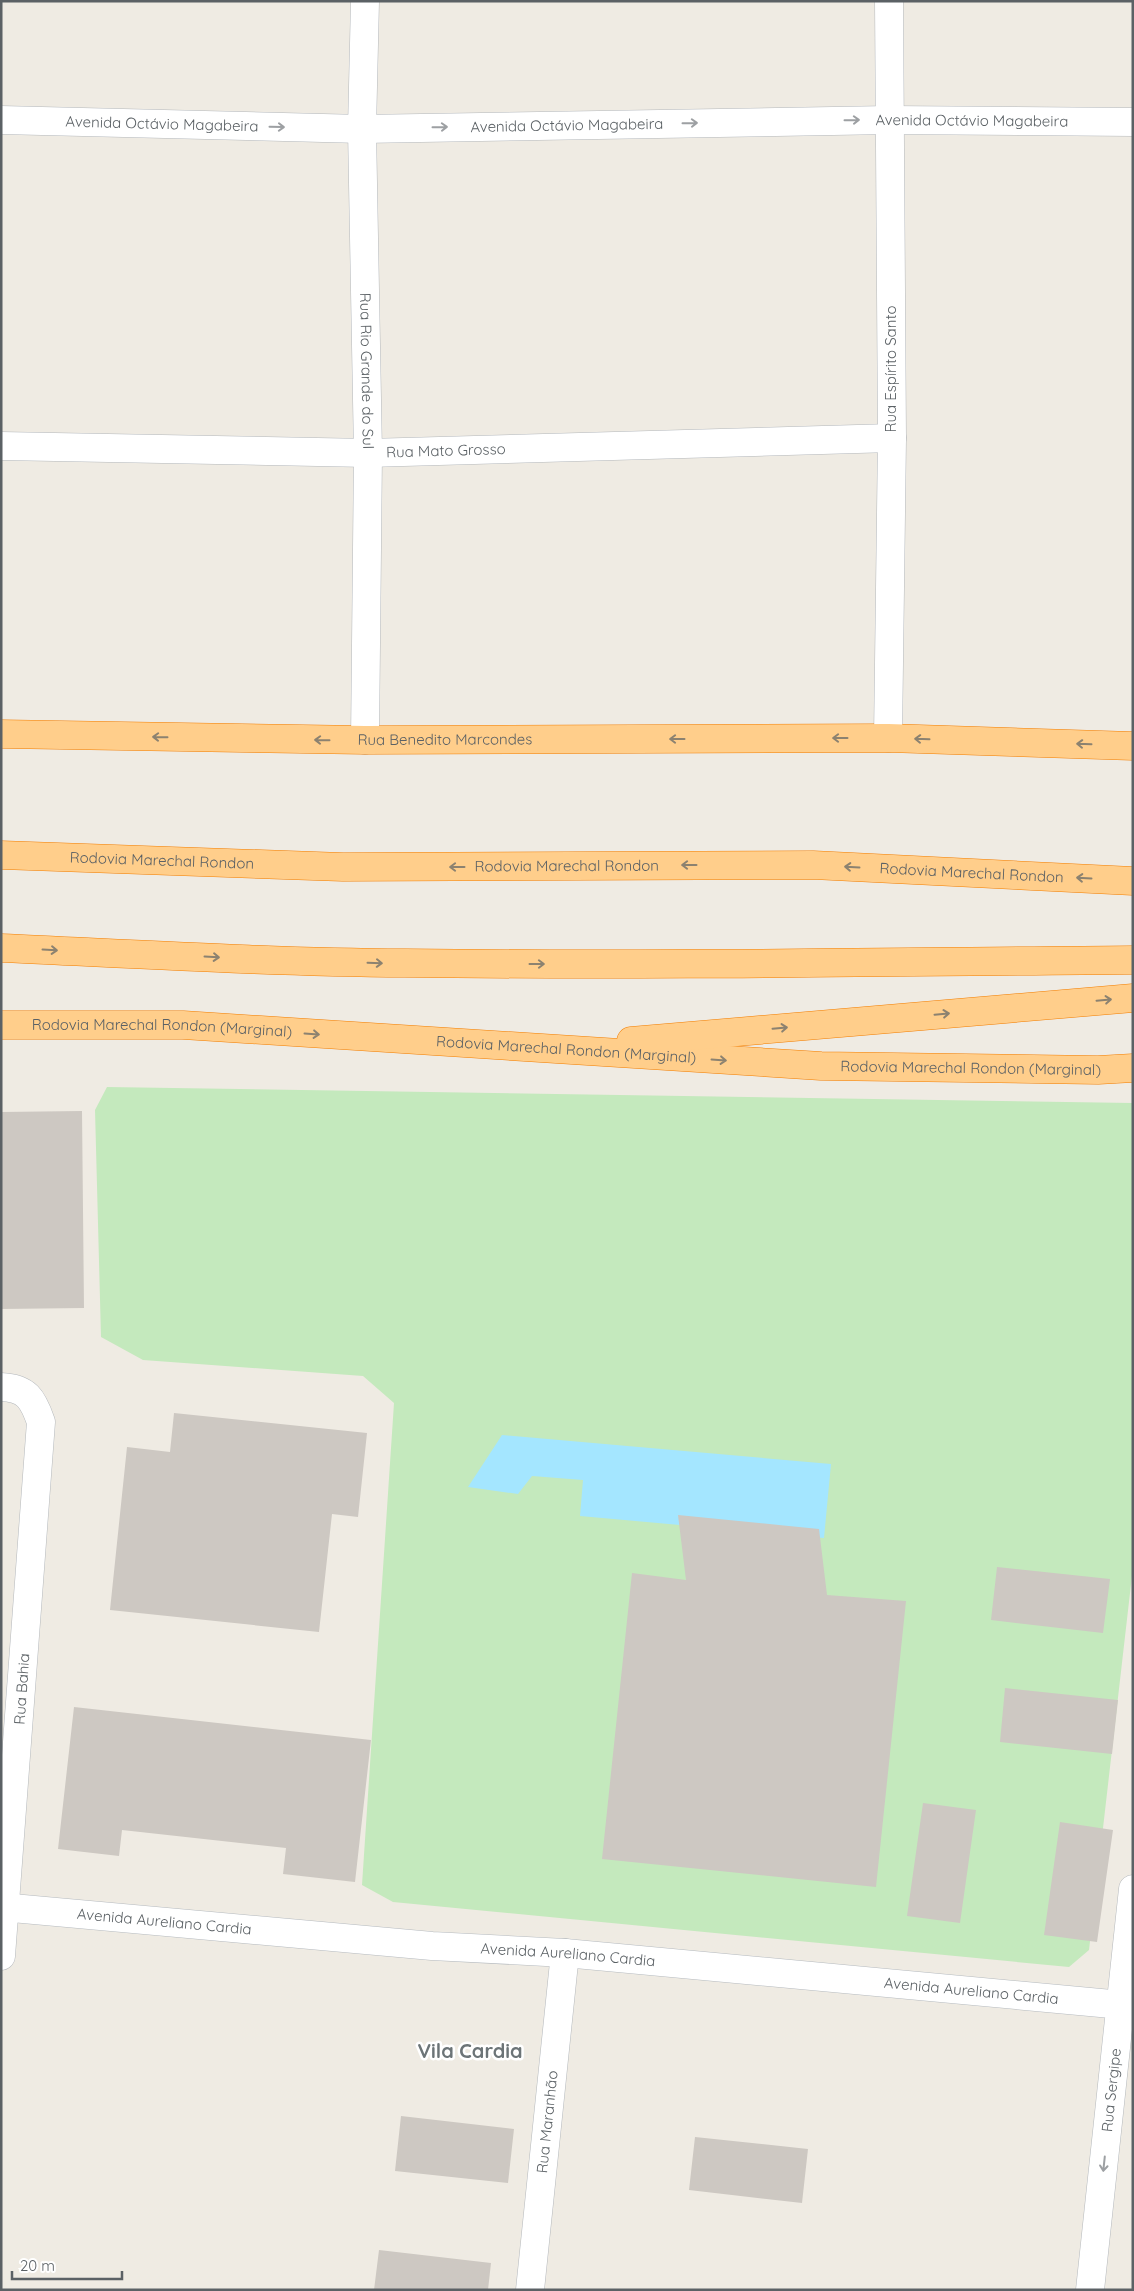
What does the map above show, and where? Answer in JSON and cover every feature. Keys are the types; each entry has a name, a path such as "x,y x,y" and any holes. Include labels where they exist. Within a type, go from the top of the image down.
{"highway":[{"name":"Rua Benedito Marcondes","path":"1,734 365,740 888,738 1133,746"},
{"name":"Rodovia Marechal Rondon","path":"1,855 342,868 813,865 1133,881"},
{"path":"1,948 242,959 402,963 591,964 1133,960"},
{"path":"540,1048 1133,998"},
{"name":"Rodovia Marechal Rondon (Marginal)","path":"1,1025 183,1026 821,1066 1098,1070 1133,1068"}],"street":[{"name":"Rua Rio Grande do Sul","path":"365,1 362,128 368,454 365,740"},
{"name":"Rua Espírito Santo","path":"888,738 892,438 889,1"},
{"name":"Avenida Octávio Magabeira","path":"1,120 362,128 889,120 1133,122"},
{"name":"Rua Mato Grosso","path":"1,446 368,454 892,438"},
{"name":"Rua Bahia","path":"1,1387 24,1392 34,1402 41,1422 3,1908 1,1956"},
{"name":"Rua Sergipe","path":"1090,2290 1127,2006 1133,1889"},
{"name":"Avenida Aureliano Cardia","path":"3,1908 432,1946 565,1954 1127,2006"},
{"name":"Rua Maranhão","path":"530,2290 565,1954"}],"green space":[{"path":"107,1087 1133,1103 1133,1567 1089,1950 1069,1967 393,1902 362,1885 394,1403 363,1376 143,1360 101,1337 95,1110"}],"water":[{"path":"502,1435 831,1464 824,1538 580,1516 583,1480 532,1476 518,1494 468,1487"}],"building":[{"path":"82,1111 84,1308 1,1309 1,1112"},
{"path":"174,1413 367,1433 358,1517 332,1514 319,1632 110,1610 127,1447 170,1452"},
{"path":"678,1515 819,1529 827,1595 906,1601 876,1887 602,1859 632,1573 686,1580"},
{"path":"997,1567 1110,1579 1103,1633 991,1620"},
{"path":"1005,1688 1118,1700 1112,1754 1000,1742"},
{"path":"74,1707 371,1740 355,1882 283,1874 286,1848 122,1830 119,1856 58,1849"},
{"path":"923,1803 976,1810 960,1923 907,1916"},
{"path":"1060,1822 1113,1830 1097,1942 1044,1935"},
{"path":"401,2116 514,2129 508,2183 395,2171"},
{"path":"695,2137 808,2149 802,2203 689,2190"},
{"path":"379,2250 491,2263 488,2290 374,2290"}],"district":[{"name":"Vila Cardia","path":"470,2051"}]}
